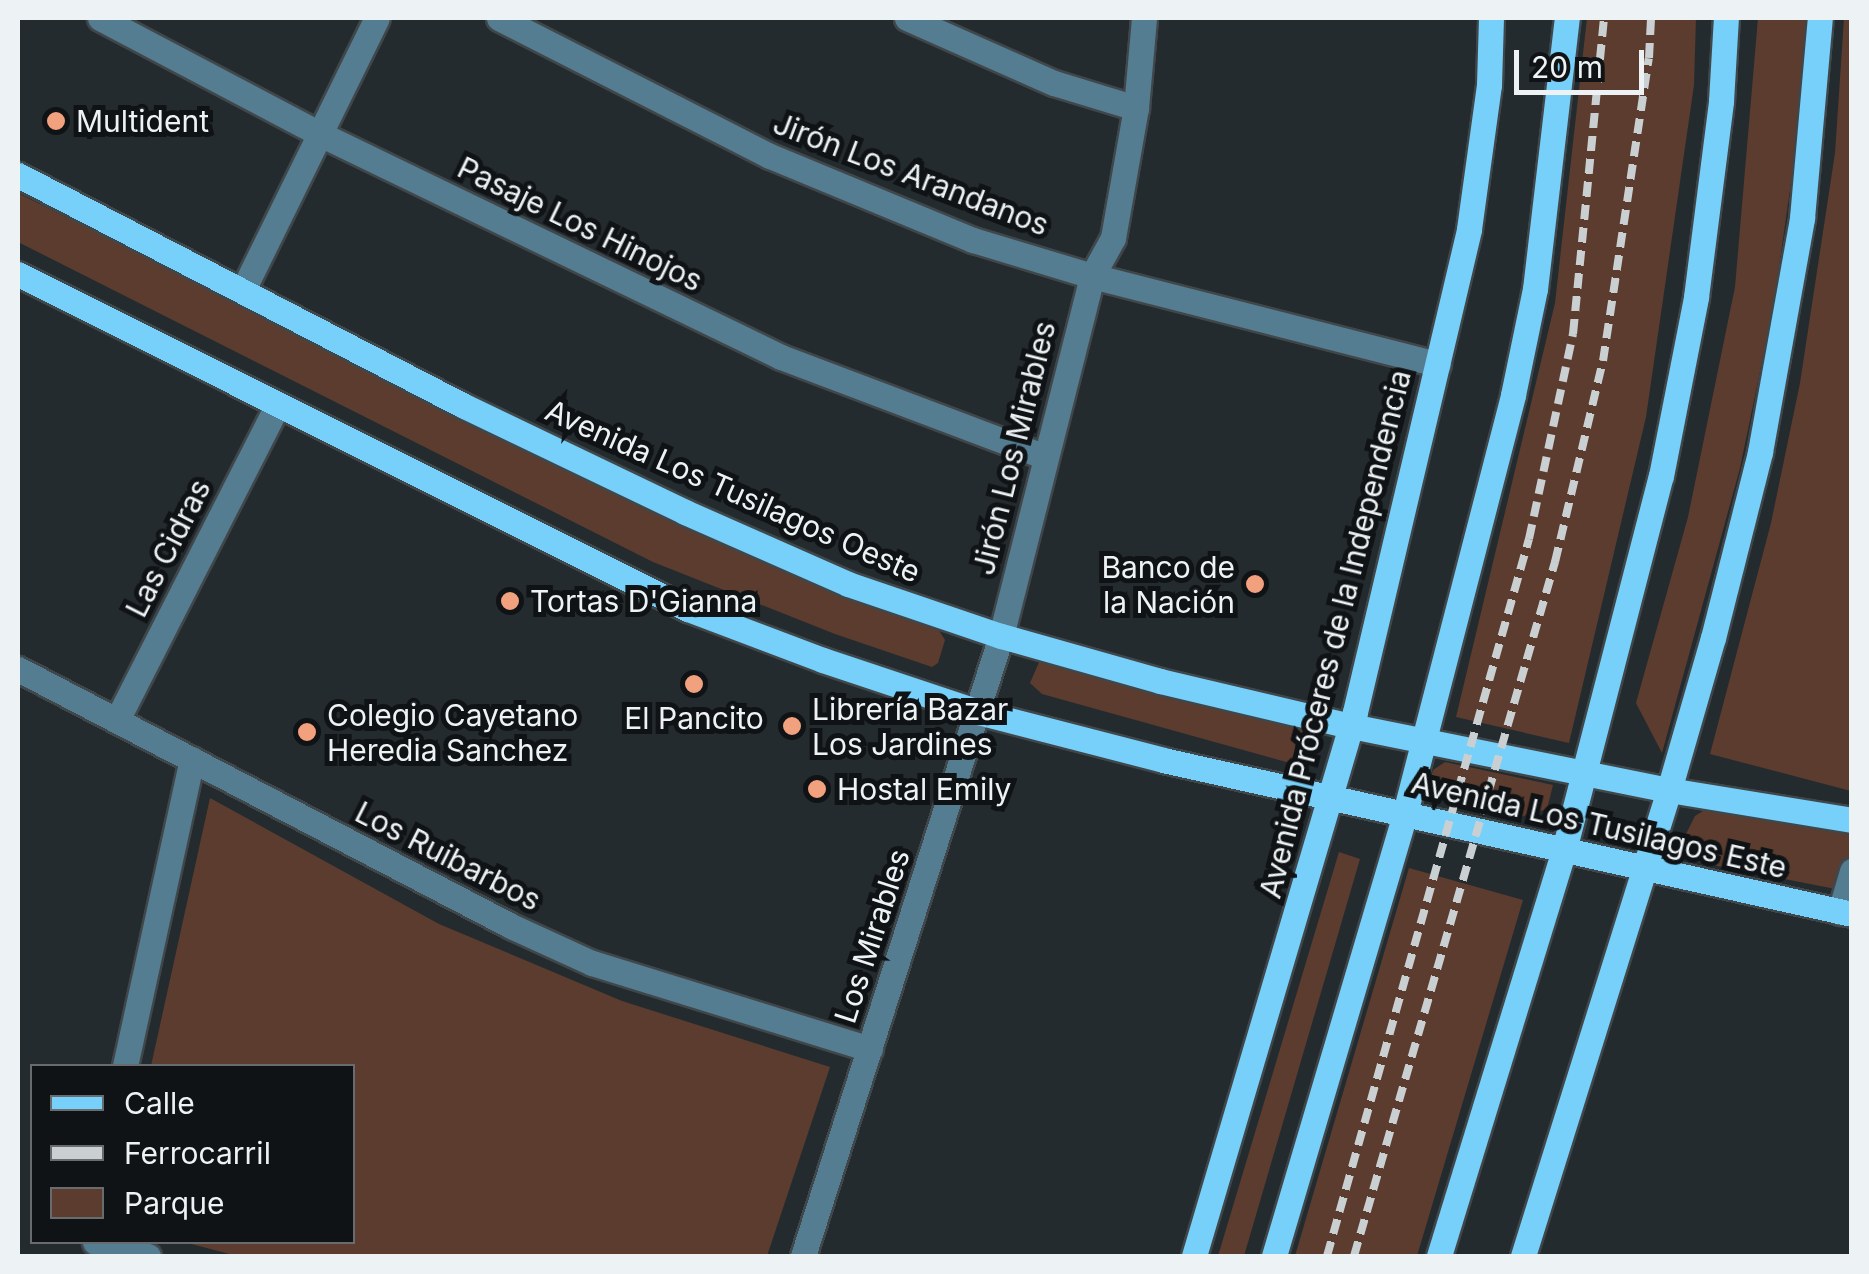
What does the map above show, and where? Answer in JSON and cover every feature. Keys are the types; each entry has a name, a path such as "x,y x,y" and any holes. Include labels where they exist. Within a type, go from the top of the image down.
{"main road":[{"name":"Avenida Próceres de la Independencia","path":"1194,1256 1351,726 1438,364 1469,230 1489,85 1490,18"},
{"path":"1274,1256 1405,813 1508,412 1535,289 1568,18"},
{"path":"1439,1256 1564,850 1660,476 1696,297 1721,100 1726,18"},
{"path":"1523,1256 1718,619 1786,324 1814,114 1820,18"},
{"name":"Avenida Los Tusilagos Oeste","path":"18,176 464,406 684,512 848,584 1001,636 1160,681 1351,726 1584,774"},
{"path":"18,274 688,609 978,712 1164,760 1331,796"},
{"name":"Avenida Los Tusilagos Este","path":"1584,774 1852,820"},
{"name":"Avenida Los Tusilagos Este","path":"1331,796 1846,913"}],"street":[{"name":"Pasaje Los Hinojos","path":"100,18 320,134 781,357 1045,457"},
{"path":"243,290 377,18"},
{"name":"Jirón Los Arandanos","path":"498,18 770,156 973,240 1092,276 1438,364"},
{"path":"907,18 1054,83 1136,108"},
{"name":"Jirón Los Mirables","path":"1001,636 1092,276 1113,238 1136,108 1144,18"},
{"name":"Las Cidras","path":"117,720 277,406"},
{"name":"Los Mirables","path":"803,1256 1001,636"},
{"name":"Los Ruibarbos","path":"18,669 495,918 592,963 870,1049"},
{"path":"126,1064 192,759"},
{"path":"1846,913 1852,870"},
{"path":"103,1244 148,1256"}],"green space":[{"path":"1587,18 1696,18 1694,85 1646,417 1569,743 1456,717 1555,303"},
{"path":"1758,18 1805,18 1805,70 1790,190 1773,309 1740,468 1662,753 1636,703 1688,517 1735,287"},
{"path":"1844,18 1852,18 1851,791 1710,754 1771,523 1800,383 1835,153"},
{"path":"18,193 674,522 756,559 937,627 945,640 938,663 932,667 835,634 653,562 18,242"},
{"path":"1040,660 1314,729 1320,743 1309,766 1297,765 1042,694 1030,683"},
{"path":"1445,762 1553,785 1547,809 1520,817 1441,797 1429,785 1433,770"},
{"path":"210,798 439,924 622,1001 830,1067 767,1256 237,1256 192,1244 355,1244 355,1064 151,1064"},
{"path":"1709,807 1851,833 1851,892 1682,859 1683,840 1695,816"},
{"path":"1339,852 1360,859 1244,1256 1218,1256"},
{"path":"1409,868 1523,900 1417,1256 1295,1256"}],"railway":[{"path":"1327,1256 1529,539 1573,334 1604,18"},
{"path":"1354,1256 1555,562 1603,361 1649,58 1651,18"}],"place":[{"name":"Multident","path":"56,121"},
{"name":"Banco de la Nación","path":"1255,584"},
{"name":"Tortas D'Gianna","path":"510,601"},
{"name":"El Pancito","path":"694,684"},
{"name":"Librería Bazar Los Jardines","path":"792,726"},
{"name":"Colegio Cayetano Heredia Sanchez","path":"307,732"},
{"name":"Hostal Emily","path":"817,789"}]}
